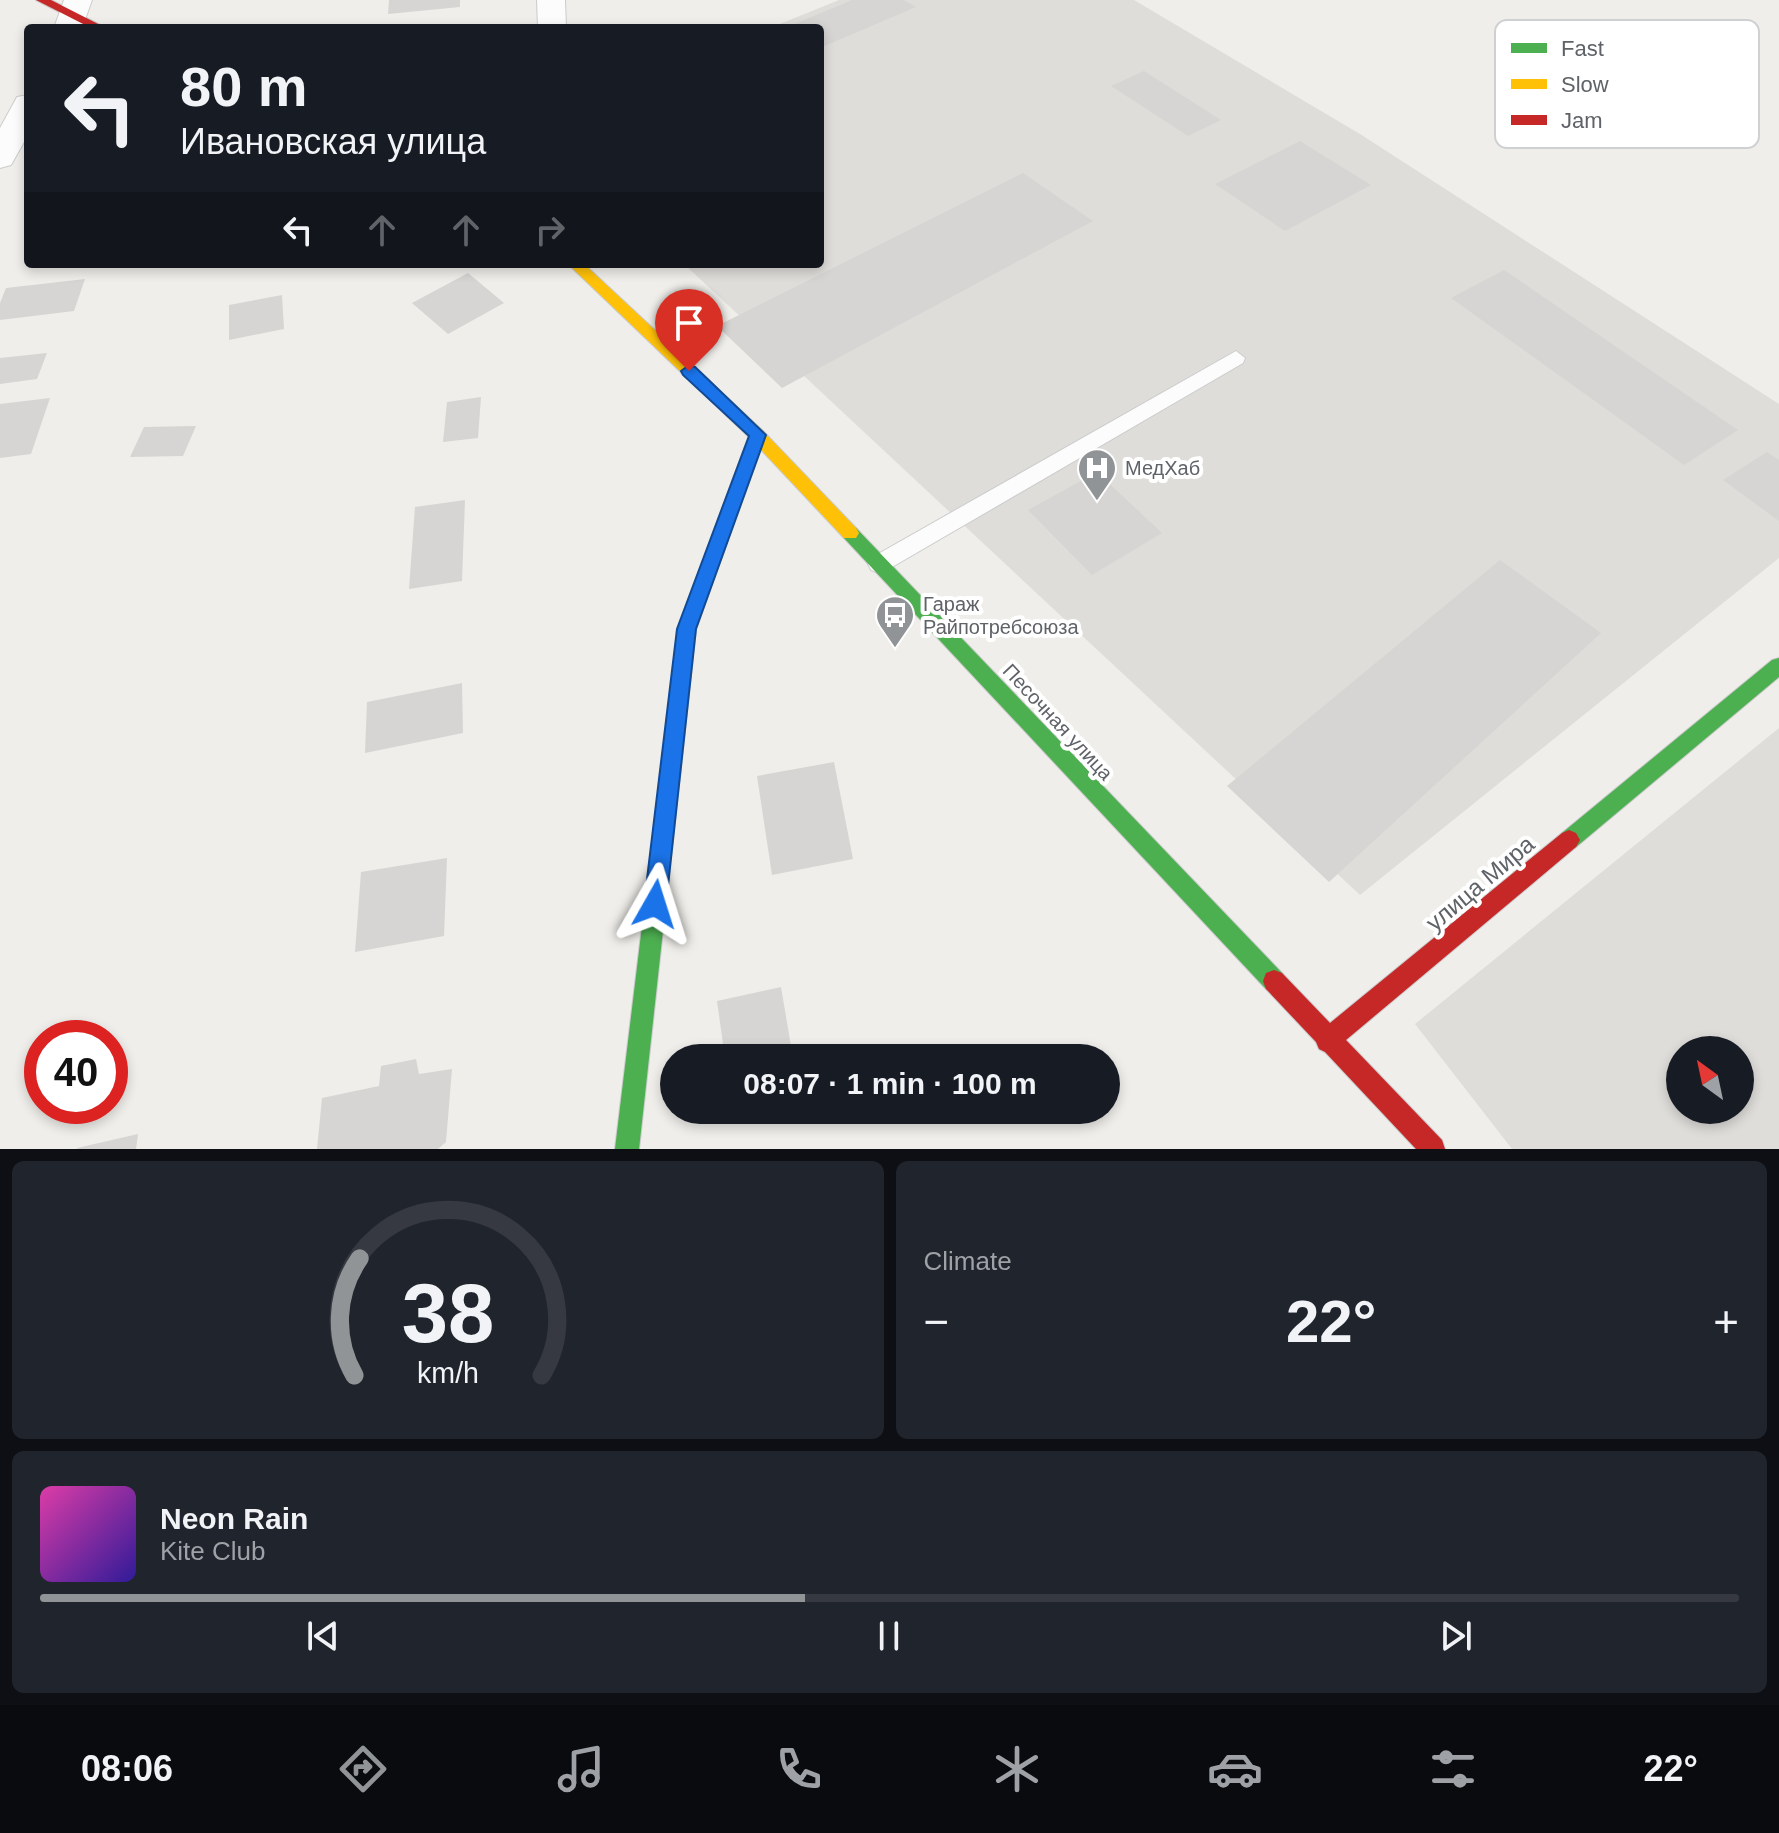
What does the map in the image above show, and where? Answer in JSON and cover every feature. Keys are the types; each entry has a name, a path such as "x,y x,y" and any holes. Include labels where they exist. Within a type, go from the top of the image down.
{"street":[{"path":"42,0 92,24"},
{"path":"551,0 552,24"},
{"path":"0,158 24,112"},
{"name":"Песочная улица","path":"579,268 757,435 1327,1041"},
{"path":"627,1149 687,629 757,435"},
{"name":"улица Мира","path":"1327,1041 1779,666"},
{"path":"1327,1041 1433,1149"}],"lane":[{"path":"879,564 1236,358"}],"shaded area":[{"path":"839,0 1134,0 1360,134 1779,404 1779,558 1360,895 688,268 824,268 824,24 780,24"},
{"path":"1779,728 1779,1149 1512,1149 1415,1024"}],"building":[{"path":"389,0 460,0 460,7 388,14"},
{"path":"852,0 904,0 916,7 824,46 824,24 795,24"},
{"path":"1144,71 1221,120 1188,136 1111,86"},
{"path":"1300,141 1371,185 1285,231 1215,184"},
{"path":"1023,173 1093,221 782,388 717,326"},
{"path":"1504,270 1738,430 1684,465 1451,298"},
{"path":"468,273 504,303 448,334 412,303"},
{"path":"85,279 74,311 0,320 0,303 6,288"},
{"path":"282,295 284,329 229,340 229,305"},
{"path":"47,353 37,379 0,384 0,358"},
{"path":"481,397 478,438 443,442 447,402"},
{"path":"50,398 31,454 0,458 0,404"},
{"path":"196,426 183,456 130,457 144,427"},
{"path":"1767,452 1779,460 1779,521 1723,480"},
{"path":"1097,472 1162,533 1092,575 1028,510"},
{"path":"465,500 462,581 409,589 415,507"},
{"path":"1500,560 1601,633 1329,882 1227,786"},
{"path":"462,683 463,733 365,753 367,702"},
{"path":"834,762 853,859 772,875 757,776"},
{"path":"447,858 444,936 355,952 361,872"},
{"path":"781,987 791,1044 723,1044 717,1001"},
{"path":"416,1059 419,1074 452,1069 446,1142 438,1149 317,1149 322,1098 379,1086 381,1066"},
{"path":"138,1134 136,1149 77,1149 77,1148"}],"traffic: fast":[{"path":"627,1149 687,629 757,435"},
{"path":"850,533 1274,981"},
{"path":"1569,840 1779,666"}],"traffic: slow":[{"path":"579,268 757,435 850,533"}],"traffic: jam":[{"path":"42,0 92,24"},
{"path":"1327,1041 1569,840"},
{"path":"1274,981 1433,1149"}],"place":[{"name":"МедХаб","path":"1097,502"},
{"name":"Гараж Райпотребсоюза","path":"895,649"}],"route":[{"path":"655,904 687,629 757,435 689,371"}]}
